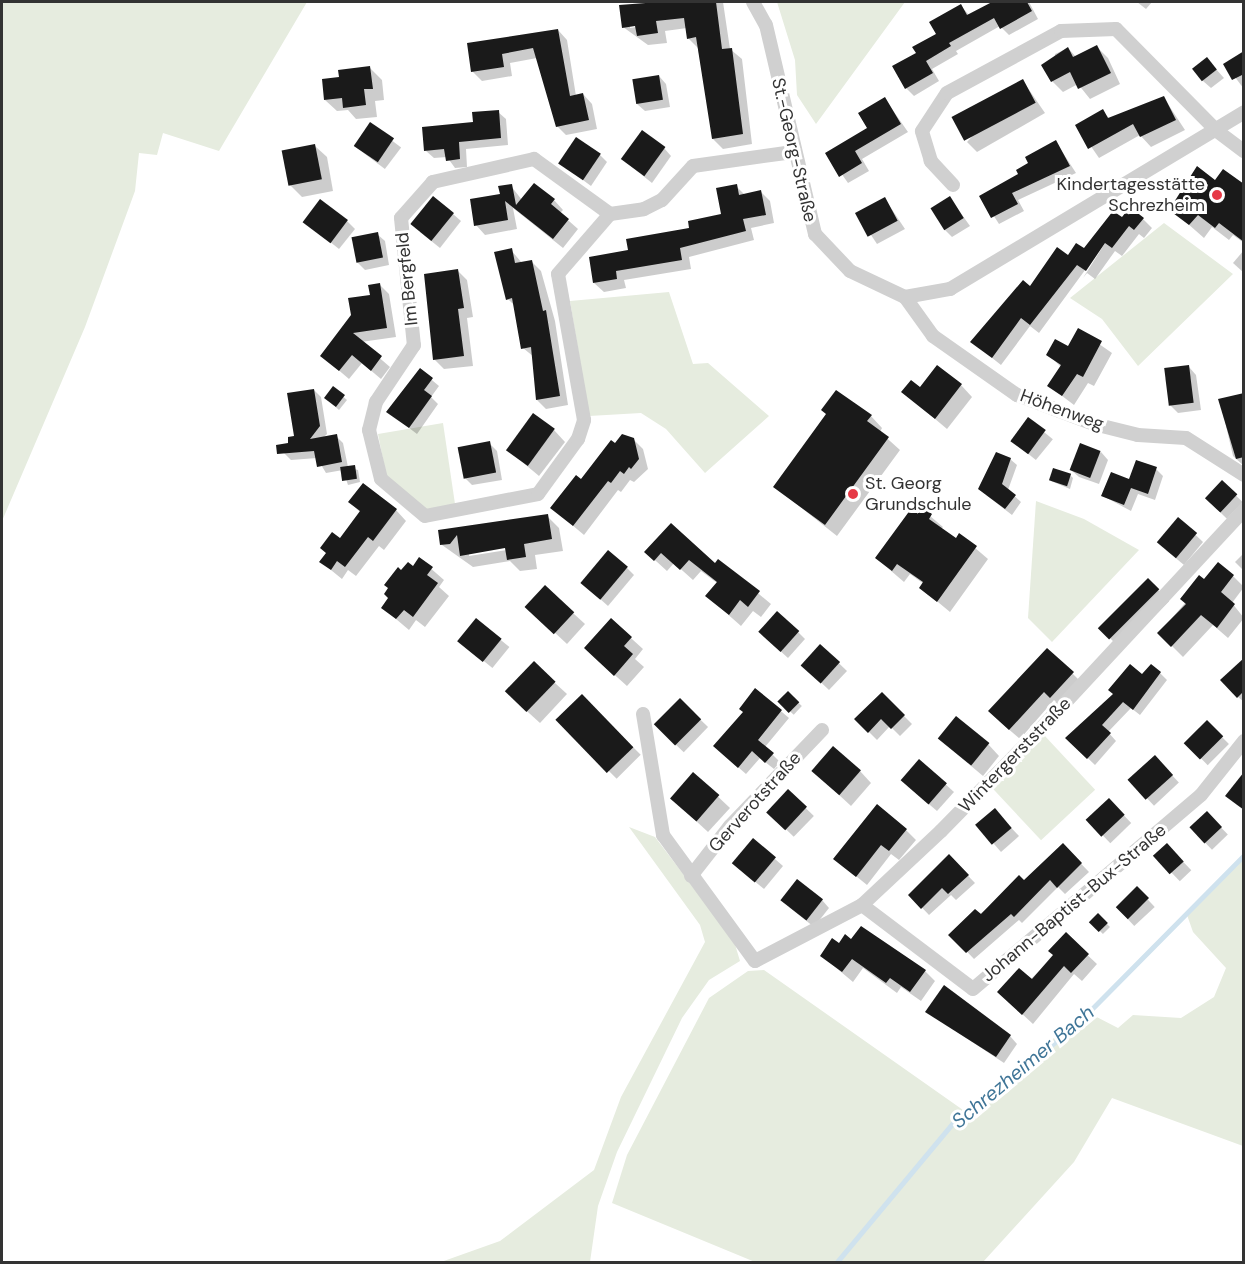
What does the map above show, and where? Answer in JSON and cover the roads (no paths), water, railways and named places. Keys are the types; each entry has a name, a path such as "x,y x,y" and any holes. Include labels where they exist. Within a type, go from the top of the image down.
{"street":[{"name":"St.-Georg-Straße","path":"753,2 765,25 814,234 850,271 905,297"},
{"path":"953,185 931,161 922,131 947,93 1061,31 1116,29 1217,131 1244,151"},
{"path":"905,297 950,290 1217,131 1244,112"},
{"path":"610,214 644,209 662,200 693,166 793,152"},
{"name":"Im Bergfeld","path":"534,159 610,214 558,274 584,420 578,440 538,494 425,516 381,479 369,430 376,402 414,345 400,218 433,182 534,159"},
{"name":"Höhenweg","path":"905,297 933,336 1017,395 1094,424 1138,435 1186,438 1244,476"},
{"name":"Wintergerststraße","path":"691,876 755,961 862,905 1020,751 1244,510"},
{"path":"643,714 663,835 691,876"},
{"name":"Gerverotstraße","path":"691,876 730,826 822,730"},
{"name":"Johann-Baptist-Bux-Straße","path":"862,905 973,989 1201,795 1244,741"}],"waterway":[{"name":"Schrezheimer Bach","path":"837,1262 958,1117 1071,1030 1244,855"}],"place":[{"name":"Kindertagesstätte Schrezheim","path":"1217,195"},
{"name":"St. Georg Grundschule","path":"853,494"}]}
